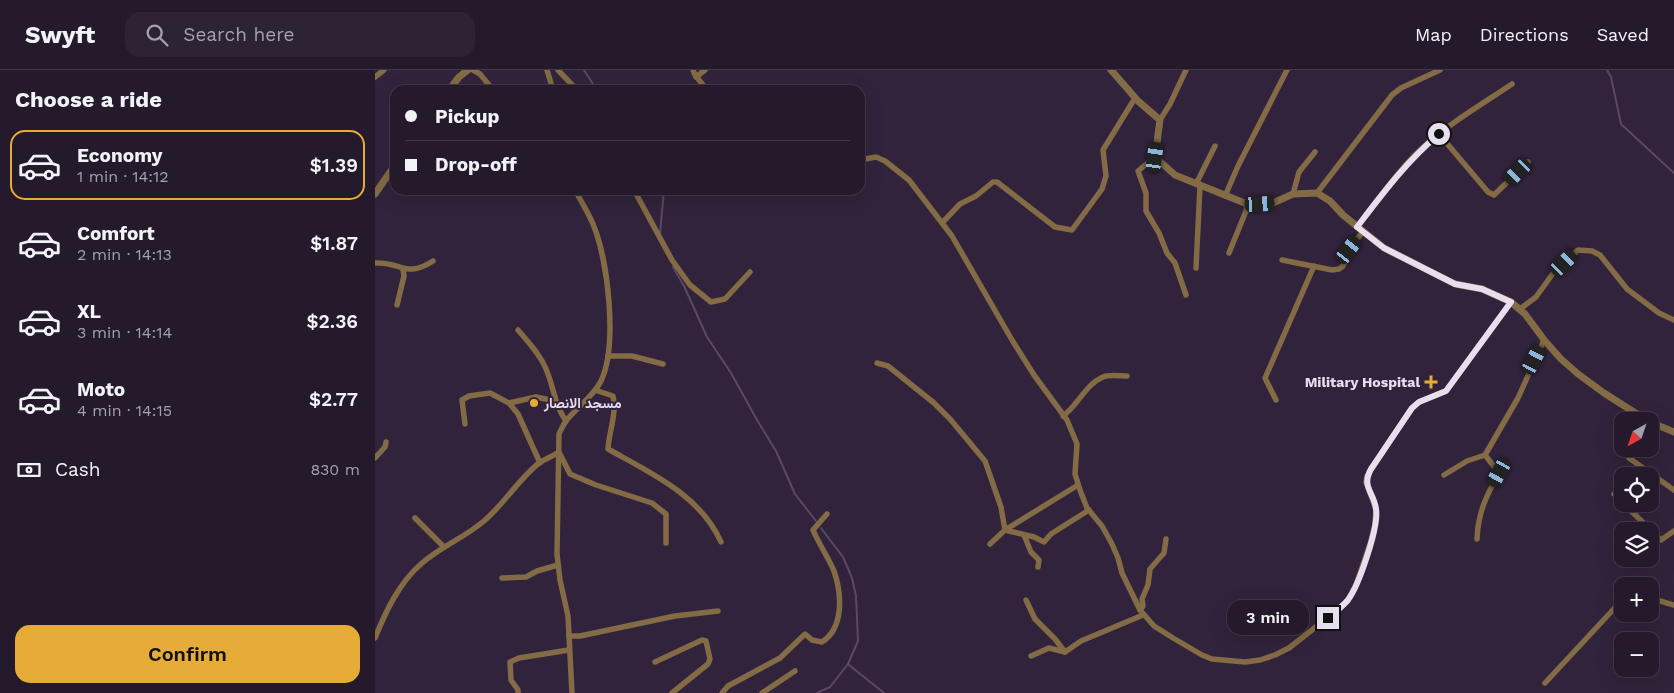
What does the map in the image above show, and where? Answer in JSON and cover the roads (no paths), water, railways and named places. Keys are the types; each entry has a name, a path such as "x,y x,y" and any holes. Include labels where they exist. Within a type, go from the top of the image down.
{"street":[{"path":"375,77 384,70"},
{"path":"453,85 461,74 468,70"},
{"path":"473,70 480,74 489,85"},
{"path":"547,70 552,85"},
{"path":"558,70 572,85"},
{"path":"693,70 703,85"},
{"path":"697,77 705,70"},
{"path":"1111,70 1135,98 1160,120"},
{"path":"1186,70 1160,120 1155,157 1138,171 1146,193 1146,211 1159,233 1167,253 1175,263 1186,295"},
{"path":"1225,196 1238,166 1287,70"},
{"path":"1317,193 1392,95 1401,88 1440,70"},
{"path":"1282,260 1332,270 1343,266 1360,229 1399,172 1417,152 1439,134 1512,84"},
{"path":"942,223 960,204 976,196 993,182 997,182 1055,227 1073,230 1102,189 1106,176 1103,150 1135,98"},
{"path":"1439,134 1488,192 1494,195 1528,162"},
{"path":"1196,268 1198,185 1215,146"},
{"path":"1293,194 1299,172 1315,152"},
{"path":"865,159 876,157 896,169 915,186 965,257 1021,354 1063,416 1077,444 1075,466 1078,485 1089,510 1102,526 1112,544 1122,573 1142,612 1154,626 1202,655 1224,661 1245,662 1275,656 1289,648 1347,601 1356,585 1375,525 1376,508 1366,482 1367,476 1412,408 1419,402 1446,391 1511,302"},
{"path":"1155,157 1175,175 1247,204 1273,203 1293,194 1317,193 1330,201 1384,248 1455,284 1482,289 1511,302 1534,324 1544,340 1561,359 1632,412"},
{"path":"375,194 390,172"},
{"path":"572,693 568,616 558,565 559,434 565,421 595,390 601,381 610,343 608,290 602,252 593,223 578,195"},
{"path":"637,195 672,260 690,285 711,302 725,299 750,272"},
{"path":"1229,253 1246,212 1247,204"},
{"path":"1520,309 1536,296 1554,272 1578,250 1592,251 1599,255 1627,289 1659,313 1674,320"},
{"path":"375,263 382,262 403,269 421,269 433,261"},
{"path":"1277,400 1265,378 1315,266"},
{"path":"397,305 405,276 403,269"},
{"path":"518,330 547,370 555,401 565,421"},
{"path":"1444,475 1467,461 1485,455 1518,398 1544,340"},
{"path":"608,356 632,356 663,364"},
{"path":"877,362 888,366 934,403 985,461 1001,507 1005,530"},
{"path":"1063,416 1072,410 1091,385 1104,376 1127,376"},
{"path":"595,390 613,396 616,407 608,449 665,481 705,515 721,542"},
{"path":"465,424 462,400 469,396 490,394 509,403 518,414 540,463"},
{"path":"509,403 536,396 555,401"},
{"path":"1659,426 1674,432"},
{"path":"375,458 385,448 386,442"},
{"path":"375,638 385,614 401,585 420,564 459,540 485,520 540,463 559,452"},
{"path":"559,452 570,474 595,485 652,503 659,508 666,514 666,543"},
{"path":"1477,539 1477,522 1485,498 1499,473 1485,455"},
{"path":"1629,458 1674,490"},
{"path":"990,544 1005,530 1078,485"},
{"path":"1005,530 1025,534 1044,542 1051,534 1089,510"},
{"path":"1632,512 1661,540 1674,530"},
{"path":"721,693 727,686 780,658 805,634 812,640 823,642 831,637 839,620 838,595 834,572 813,530 827,514"},
{"path":"415,518 445,547"},
{"path":"1025,534 1031,552 1039,560 1038,567"},
{"path":"1142,612 1150,569 1164,553 1165,540"},
{"path":"502,578 526,578 543,569 558,565"},
{"path":"1026,600 1035,619 1065,652"},
{"path":"1659,601 1674,605"},
{"path":"1545,683 1614,609"},
{"path":"569,636 580,636 675,616 718,611"},
{"path":"1031,656 1049,648 1065,652 1081,641 1142,612"},
{"path":"655,662 702,640 706,641 710,659 708,664 672,693"},
{"path":"518,693 511,680 510,662 519,658 569,650"},
{"path":"763,693 795,671"}],"waterway":[{"path":"584,70 594,85"},
{"path":"1607,70 1611,77 1621,124 1674,173"},
{"path":"660,233 664,195"},
{"path":"673,267 684,286 707,337 731,373 776,451 795,494 816,521"},
{"path":"817,693 830,687 848,664 858,641 856,596 852,578 843,557 821,528"},
{"path":"849,665 884,693"}],"place":[{"name":"Military Hospital","path":"1431,382"},
{"name":"مسجد الانصار","path":"534,403"}]}
